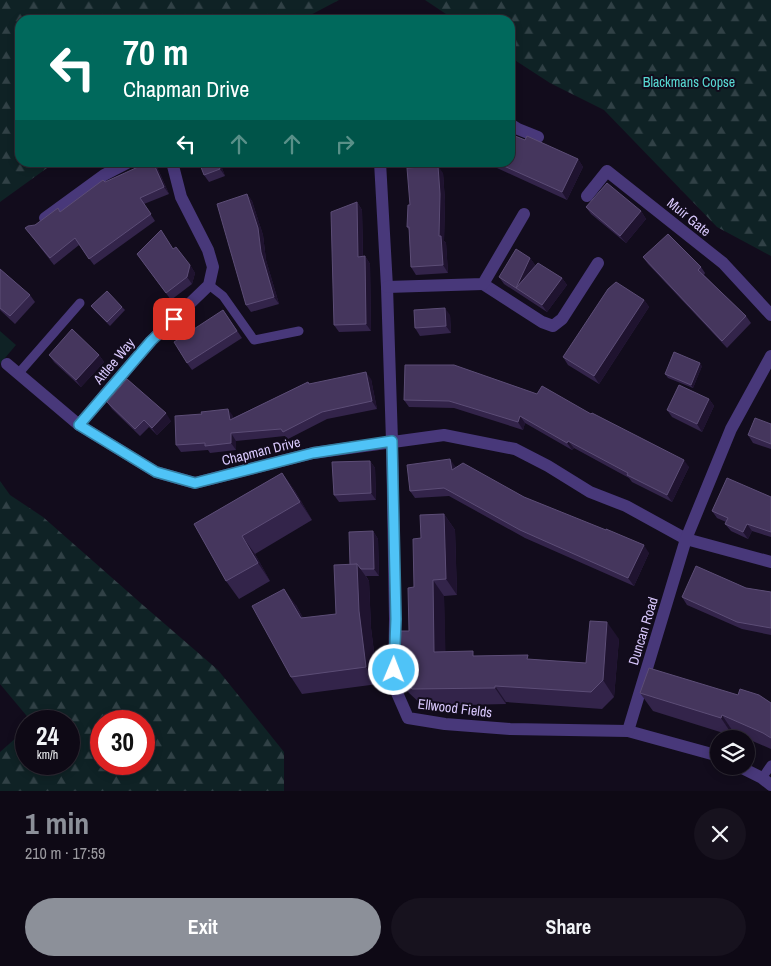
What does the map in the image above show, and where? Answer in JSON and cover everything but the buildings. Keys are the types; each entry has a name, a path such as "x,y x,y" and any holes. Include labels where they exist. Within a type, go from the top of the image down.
{"street":[{"path":"515,126 538,137"},
{"path":"35,225 104,175 119,167"},
{"path":"173,167 181,197 208,250 213,267 209,285"},
{"path":"380,167 387,287 392,441"},
{"name":"Muir Gate","path":"587,196 607,171 723,263 771,315"},
{"path":"483,284 524,214"},
{"path":"387,287 483,284 542,322 553,326 562,320 598,263"},
{"name":"Attlee Way","path":"79,425 151,341 209,285"},
{"path":"686,539 731,429 771,356"},
{"name":"Chapman Drive","path":"7,364 79,425 156,472 195,483 313,453 444,435 515,449 548,466 590,492 626,506 686,539 771,562"},
{"name":"Ellwood Fields","path":"392,441 396,619 394,686 408,718 445,724 510,729 628,731"},
{"name":"Duncan Road","path":"628,731 651,670 686,539"},
{"path":"628,731 710,754"},
{"path":"754,775 766,782"}],"lane":[{"path":"209,285 223,296 254,340 299,331"},
{"path":"18,374 80,303"},
{"path":"766,782 771,765"}],"green space":[{"path":"0,0 339,0 310,15 15,15 15,167 48,167 0,202"},
{"name":"Blackmans Copse","path":"425,0 771,0 771,256 717,227 604,110 550,83 515,60 515,15 448,15"},
{"path":"0,331 16,345 0,364"},
{"path":"0,481 10,495 43,517 218,670 284,752 284,791 0,791 0,752 15,739 15,775 80,775 80,710 22,710 0,684"}],"route":[{"path":"174,319 151,341 79,425 156,472 195,483 313,453 392,441 396,619 394,670"}]}
